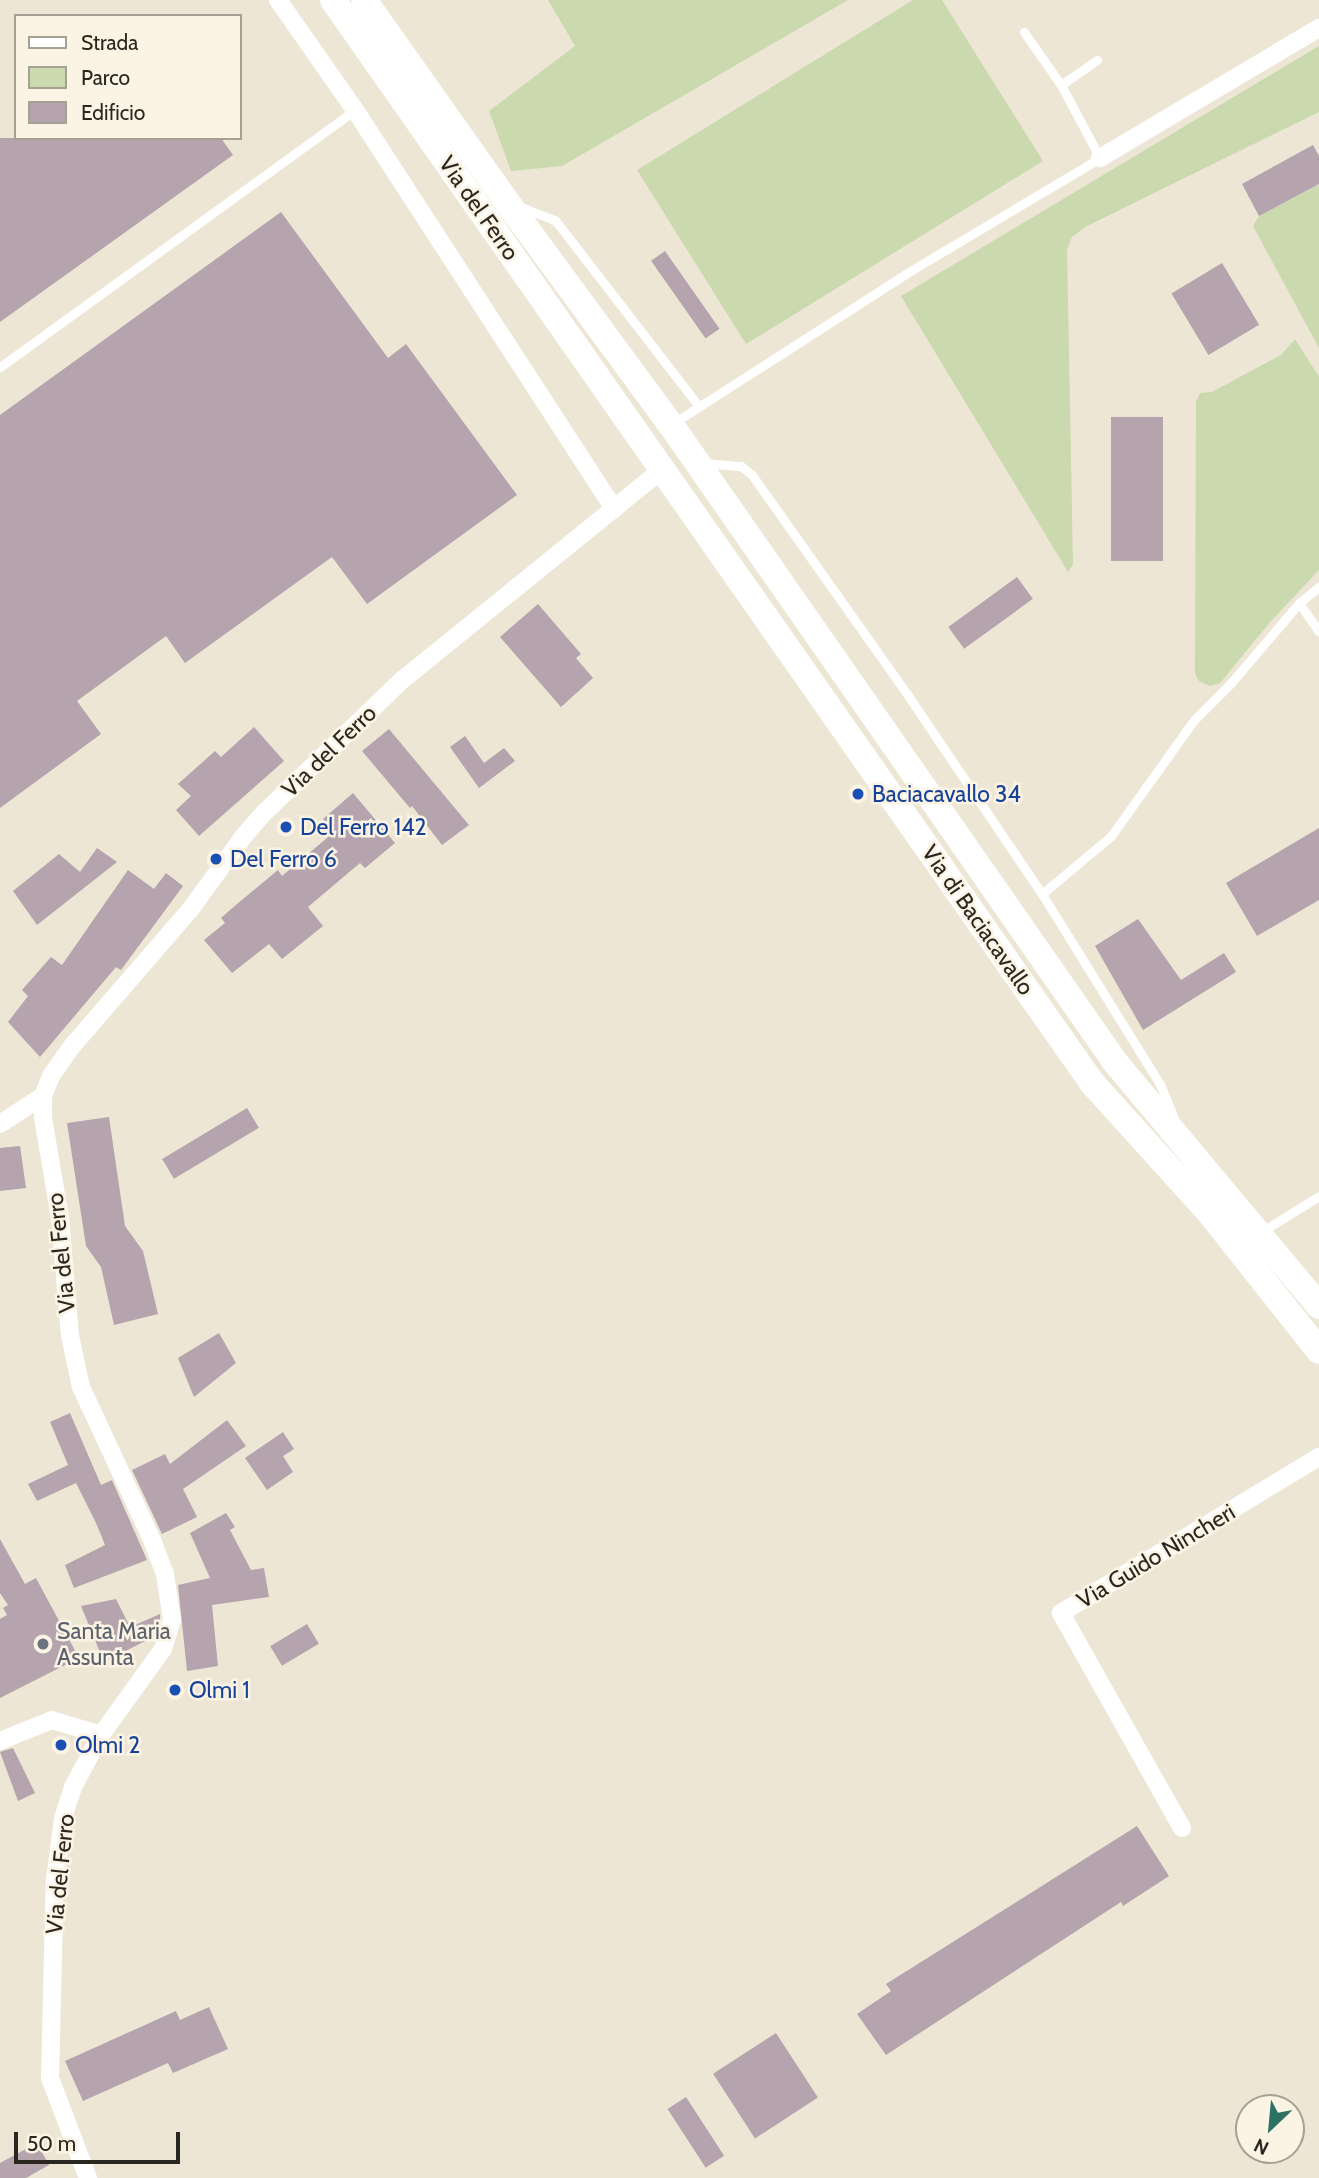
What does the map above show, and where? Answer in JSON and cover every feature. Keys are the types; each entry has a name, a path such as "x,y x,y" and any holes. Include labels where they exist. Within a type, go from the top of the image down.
{"main road":[{"name":"Via del Ferro","path":"333,0 662,470"},
{"name":"Via del Ferro","path":"364,0 697,463"},
{"name":"Via di Baciacavallo","path":"697,463 1115,1062 1319,1306"},
{"name":"Via di Baciacavallo","path":"662,470 1093,1084 1209,1212 1319,1351"}],"street":[{"path":"278,0 355,110 614,509"},
{"path":"1100,158 1319,29"},
{"name":"Via del Ferro","path":"88,2178 50,2078 55,1880 63,1818 73,1787 101,1735 163,1649 172,1620 164,1574 153,1542 81,1387 70,1336 60,1218 43,1117 43,1096 51,1076 73,1045 190,911 243,837 266,811 401,681 662,470"},
{"path":"0,1124 43,1096"},
{"name":"Via Guido Nincheri","path":"1182,1828 1061,1613 1319,1457"},
{"path":"0,1741 52,1720 101,1735"}],"lane":[{"path":"671,425 907,273 1100,158 1061,85 1024,32"},
{"path":"1061,85 1097,60"},
{"path":"0,367 355,110"},
{"path":"507,202 555,220 699,406"},
{"path":"697,463 741,466 752,475 909,697 1042,894 1160,1084 1186,1149"},
{"path":"1042,894 1111,836 1194,720 1231,683 1299,603 1319,587"},
{"path":"1299,603 1319,632"},
{"path":"1258,1234 1319,1196"}],"green space":[{"path":"548,0 848,0 562,166 511,171 489,111 575,46"},
{"path":"913,0 942,0 1043,161 746,344 637,170"},
{"path":"1319,46 1319,112 1085,227 1072,237 1067,249 1073,565 1068,572 901,296"},
{"path":"1318,185 1319,348 1253,226 1259,216"},
{"path":"1295,339 1319,377 1319,570 1271,621 1220,683 1210,686 1199,681 1195,674 1196,401 1200,393 1212,392 1281,355"}],"building":[{"path":"0,138 222,140 233,155 0,322"},
{"path":"1313,145 1319,156 1319,184 1259,216 1242,184"},
{"path":"281,212 388,358 406,344 517,495 367,604 332,557 185,663 166,636 77,701 101,734 0,808 0,415"},
{"path":"665,251 719,329 706,339 651,261"},
{"path":"1222,263 1259,325 1209,355 1171,293"},
{"path":"1111,417 1163,417 1163,561 1111,561"},
{"path":"1017,577 1033,599 964,649 948,627"},
{"path":"538,604 581,654 576,658 593,678 561,707 500,637"},
{"path":"254,727 284,761 199,836 176,810 191,796 178,784 215,751 221,757"},
{"path":"389,729 469,825 442,845 412,806 410,808 362,751"},
{"path":"465,736 484,763 504,748 515,761 479,788 450,747"},
{"path":"353,793 395,843 365,868 360,863 308,907 323,926 282,959 269,944 232,973 204,940 225,923 221,918 237,904 278,870 282,876 334,832 323,819"},
{"path":"1319,828 1319,900 1257,936 1226,883"},
{"path":"97,848 117,862 37,925 13,891 59,854 80,872"},
{"path":"128,870 154,889 166,873 183,886 121,970 116,967 40,1057 8,1022 28,996 22,990 51,957 62,965"},
{"path":"1138,919 1181,980 1224,953 1236,972 1143,1030 1095,946"},
{"path":"247,1108 259,1128 174,1179 162,1159"},
{"path":"109,1117 125,1226 143,1251 158,1314 114,1325 101,1267 86,1246 67,1123"},
{"path":"20,1146 26,1188 0,1191 0,1148"},
{"path":"219,1333 236,1363 194,1397 178,1358"},
{"path":"70,1413 101,1485 112,1480 147,1560 74,1588 65,1565 105,1545 96,1523 76,1483 37,1501 28,1484 68,1465 50,1422"},
{"path":"227,1420 246,1446 183,1489 197,1517 162,1534 132,1470 165,1454 170,1464"},
{"path":"283,1432 294,1449 283,1456 293,1472 267,1490 245,1458"},
{"path":"226,1513 235,1527 230,1530 251,1570 264,1568 269,1597 212,1605 218,1666 187,1671 178,1585 210,1578 190,1533"},
{"path":"0,1539 25,1584 36,1578 79,1658 0,1698 0,1619 7,1615 3,1608 8,1605 0,1593"},
{"path":"116,1599 130,1627 160,1614 160,1619 155,1636 104,1662 81,1606"},
{"path":"307,1624 319,1644 282,1666 270,1646"},
{"path":"13,1748 35,1793 18,1801 0,1752"},
{"path":"1137,1826 1169,1876 1123,1906 1121,1902 886,2055 857,2014 891,1991 886,1984"},
{"path":"209,2007 228,2049 173,2073 168,2063 83,2101 65,2061 176,2011 180,2020"},
{"path":"776,2033 818,2098 755,2138 713,2074"},
{"path":"686,2097 724,2156 706,2168 668,2109"},
{"path":"37,2143 49,2165 26,2178 0,2178 0,2163"}],"place":[{"name":"Baciacavallo 34","path":"858,794"},
{"name":"Del Ferro 142","path":"286,827"},
{"name":"Del Ferro 6","path":"216,859"},
{"name":"Santa Maria Assunta","path":"43,1644"},
{"name":"Olmi 1","path":"175,1690"},
{"name":"Olmi 2","path":"61,1745"}]}
